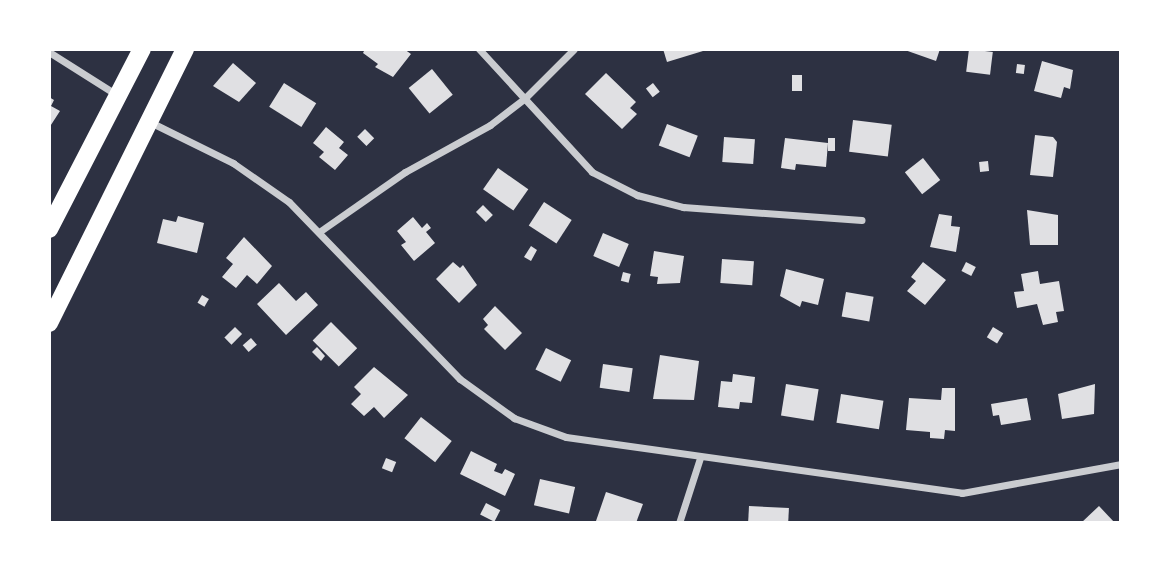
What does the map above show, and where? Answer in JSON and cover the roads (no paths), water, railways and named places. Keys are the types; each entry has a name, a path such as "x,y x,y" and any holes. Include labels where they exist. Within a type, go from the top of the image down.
{"main road":[{"path":"49,229 142,49"},
{"path":"49,323 185,49"}],"street":[{"path":"480,49 592,172 637,195 683,207 862,220"},
{"path":"319,232 353,205 489,125 525,98 574,49"},
{"path":"49,52 118,96"},
{"path":"148,121 233,163 289,202 460,379 514,418 566,437 962,493 1121,464"},
{"path":"679,523 700,458"}]}
